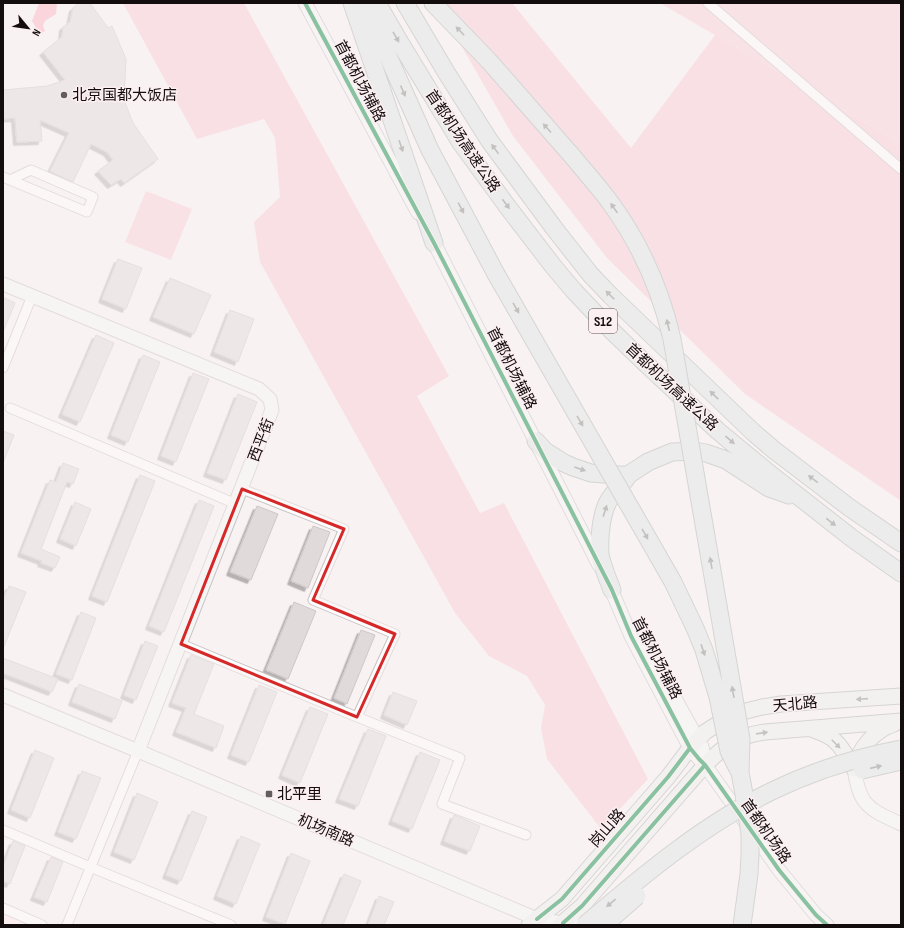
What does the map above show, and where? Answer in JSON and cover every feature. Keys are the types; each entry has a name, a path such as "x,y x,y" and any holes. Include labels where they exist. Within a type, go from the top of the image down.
{"highway":[{"path":"352,3 434,243"},
{"path":"369,3 375,27 430,150 496,274 673,582 704,650 718,697 729,751 732,760 740,772"},
{"name":"首都机场高速公路","path":"377,3 462,142 507,206 564,280 612,331 701,415 742,451 853,539 901,573"},
{"name":"首都机场高速公路","path":"405,3 489,140 554,228 600,285 758,437 850,508 901,543"},
{"path":"433,3 489,61 604,194 619,216 643,259 662,302 668,321 740,730 740,772 750,841 750,874 742,925"},
{"path":"536,441 552,456 583,471 600,474 628,475"},
{"path":"612,590 600,554 601,523 606,506 611,497 628,475 648,462 672,452 694,451 717,456 726,460 769,488 806,502"},
{"path":"585,925 670,855 708,828 739,809 800,779 870,756 901,749"},
{"path":"604,925 687,856 730,826 772,803 810,787 852,773 901,761"}],"main road":[{"name":"天北路","path":"694,744 705,732 732,716 746,710 781,704 901,696"},
{"name":"天北路","path":"705,765 722,749 731,743 752,734 901,721"},
{"path":"854,769 857,758 866,744 877,733 888,726 901,721"},
{"path":"810,728 824,734 836,742 854,769"},
{"name":"岗山路","path":"537,923 562,899 668,777 694,744"},
{"path":"566,924 705,765"}],"street":[{"name":"首都机场辅路","path":"305,3 434,243 612,590 638,631 694,744"},
{"path":"708,3 901,169"},
{"path":"32,170 93,197 87,212 7,178 32,170"},
{"name":"西平街","path":"3,284 259,389 270,399 272,410 138,751"},
{"path":"3,368 32,296"},
{"path":"10,408 236,504"},
{"path":"242,489 344,529 314,600 394,634 357,717"},
{"path":"181,644 460,758 442,804 526,835"},
{"name":"机场南路","path":"3,695 138,751 537,923 566,924"},
{"name":"首都机场路","path":"694,744 703,751 705,765 779,870 816,915 827,925"},
{"path":"67,925 138,751"},
{"path":"854,769 857,784 865,802 884,816 900,822"},
{"path":"3,830 231,925"},
{"path":"3,908 42,925"}],"highlighted area":[{"path":"242,489 344,529 313,600 395,634 357,717 181,644"}],"shaded area":[{"path":"39,3 57,3 56,14 45,21 43,26 45,31 40,34 32,21"},
{"path":"123,3 244,3 449,376 417,396 480,513 504,503 648,779 601,829 547,759 541,728 545,705 527,676 489,656 455,613 260,262 254,222 280,197 275,138 264,119 197,139"},
{"path":"437,3 512,3 631,148 715,35 888,136 901,148 901,501 745,394 607,258 513,136"},
{"path":"660,3 901,3 901,148 888,136"},
{"path":"146,191 192,209 171,260 125,242"},
{"path":"3,904 51,925 3,925"}],"building":[{"name":"北京国都大饭店","path":"79,3 90,3 108,28 112,26 126,59 124,100 133,123 158,159 124,183 121,179 111,185 98,171 113,160 107,152 91,144 73,182 50,171 69,133 40,120 42,141 17,142 15,118 3,119 3,90 47,86 65,80 43,52 62,37 63,27 70,22 73,8"},
{"path":"118,259 142,268 126,309 102,299"},
{"path":"170,278 211,295 194,334 153,317"},
{"path":"3,297 15,303 3,332"},
{"path":"230,310 254,319 238,362 214,352"},
{"path":"96,335 114,343 80,422 62,414"},
{"path":"143,355 160,362 128,442 111,435"},
{"path":"193,373 209,379 176,462 161,456"},
{"path":"238,394 257,402 226,480 207,473"},
{"path":"3,431 14,435 3,463"},
{"path":"63,463 79,469 73,484 67,482 41,549 60,557 55,568 21,553 50,480 56,482"},
{"path":"140,475 155,481 107,602 92,596"},
{"path":"199,500 214,506 164,632 149,626"},
{"path":"75,502 91,509 76,546 60,539"},
{"path":"257,506 278,514 251,580 230,572"},
{"path":"313,526 330,532 308,588 291,581"},
{"path":"9,586 26,592 3,649 3,600"},
{"path":"294,602 316,611 288,679 266,670"},
{"path":"81,612 96,618 72,680 56,674"},
{"path":"361,630 375,635 347,704 334,698"},
{"path":"145,641 158,646 136,700 124,695"},
{"path":"191,655 214,664 194,714 224,726 216,748 176,732 186,708 172,703"},
{"path":"3,658 58,679 52,692 3,673"},
{"path":"79,684 122,701 115,719 72,702"},
{"path":"259,685 277,692 249,762 231,755"},
{"path":"393,692 417,701 407,725 384,715"},
{"path":"310,707 328,714 300,783 282,775"},
{"path":"368,729 386,736 358,806 339,799"},
{"path":"35,750 54,758 30,818 11,810"},
{"path":"420,752 440,760 412,829 392,821"},
{"path":"82,771 101,778 76,839 58,832"},
{"path":"137,793 158,802 134,860 114,852"},
{"path":"192,811 207,817 181,881 166,875"},
{"path":"454,815 480,826 470,851 444,841"},
{"path":"241,836 260,844 236,904 217,896"},
{"path":"13,841 25,846 10,884 3,881 3,867"},
{"path":"291,853 310,861 285,924 266,917"},
{"path":"51,857 63,862 47,902 34,897"},
{"path":"344,874 361,881 343,925 323,925"},
{"path":"379,896 394,902 384,925 368,925"}],"cycle path":[{"path":"305,3 434,243 612,590 631,636 690,748 705,765 779,870 816,915 827,925"},
{"path":"537,919 562,899 668,777 690,748"},
{"path":"563,923 582,906 705,765"}],"place":[{"name":"北京国都大饭店","path":"64,95"},
{"name":"北平里","path":"269,794"}]}
